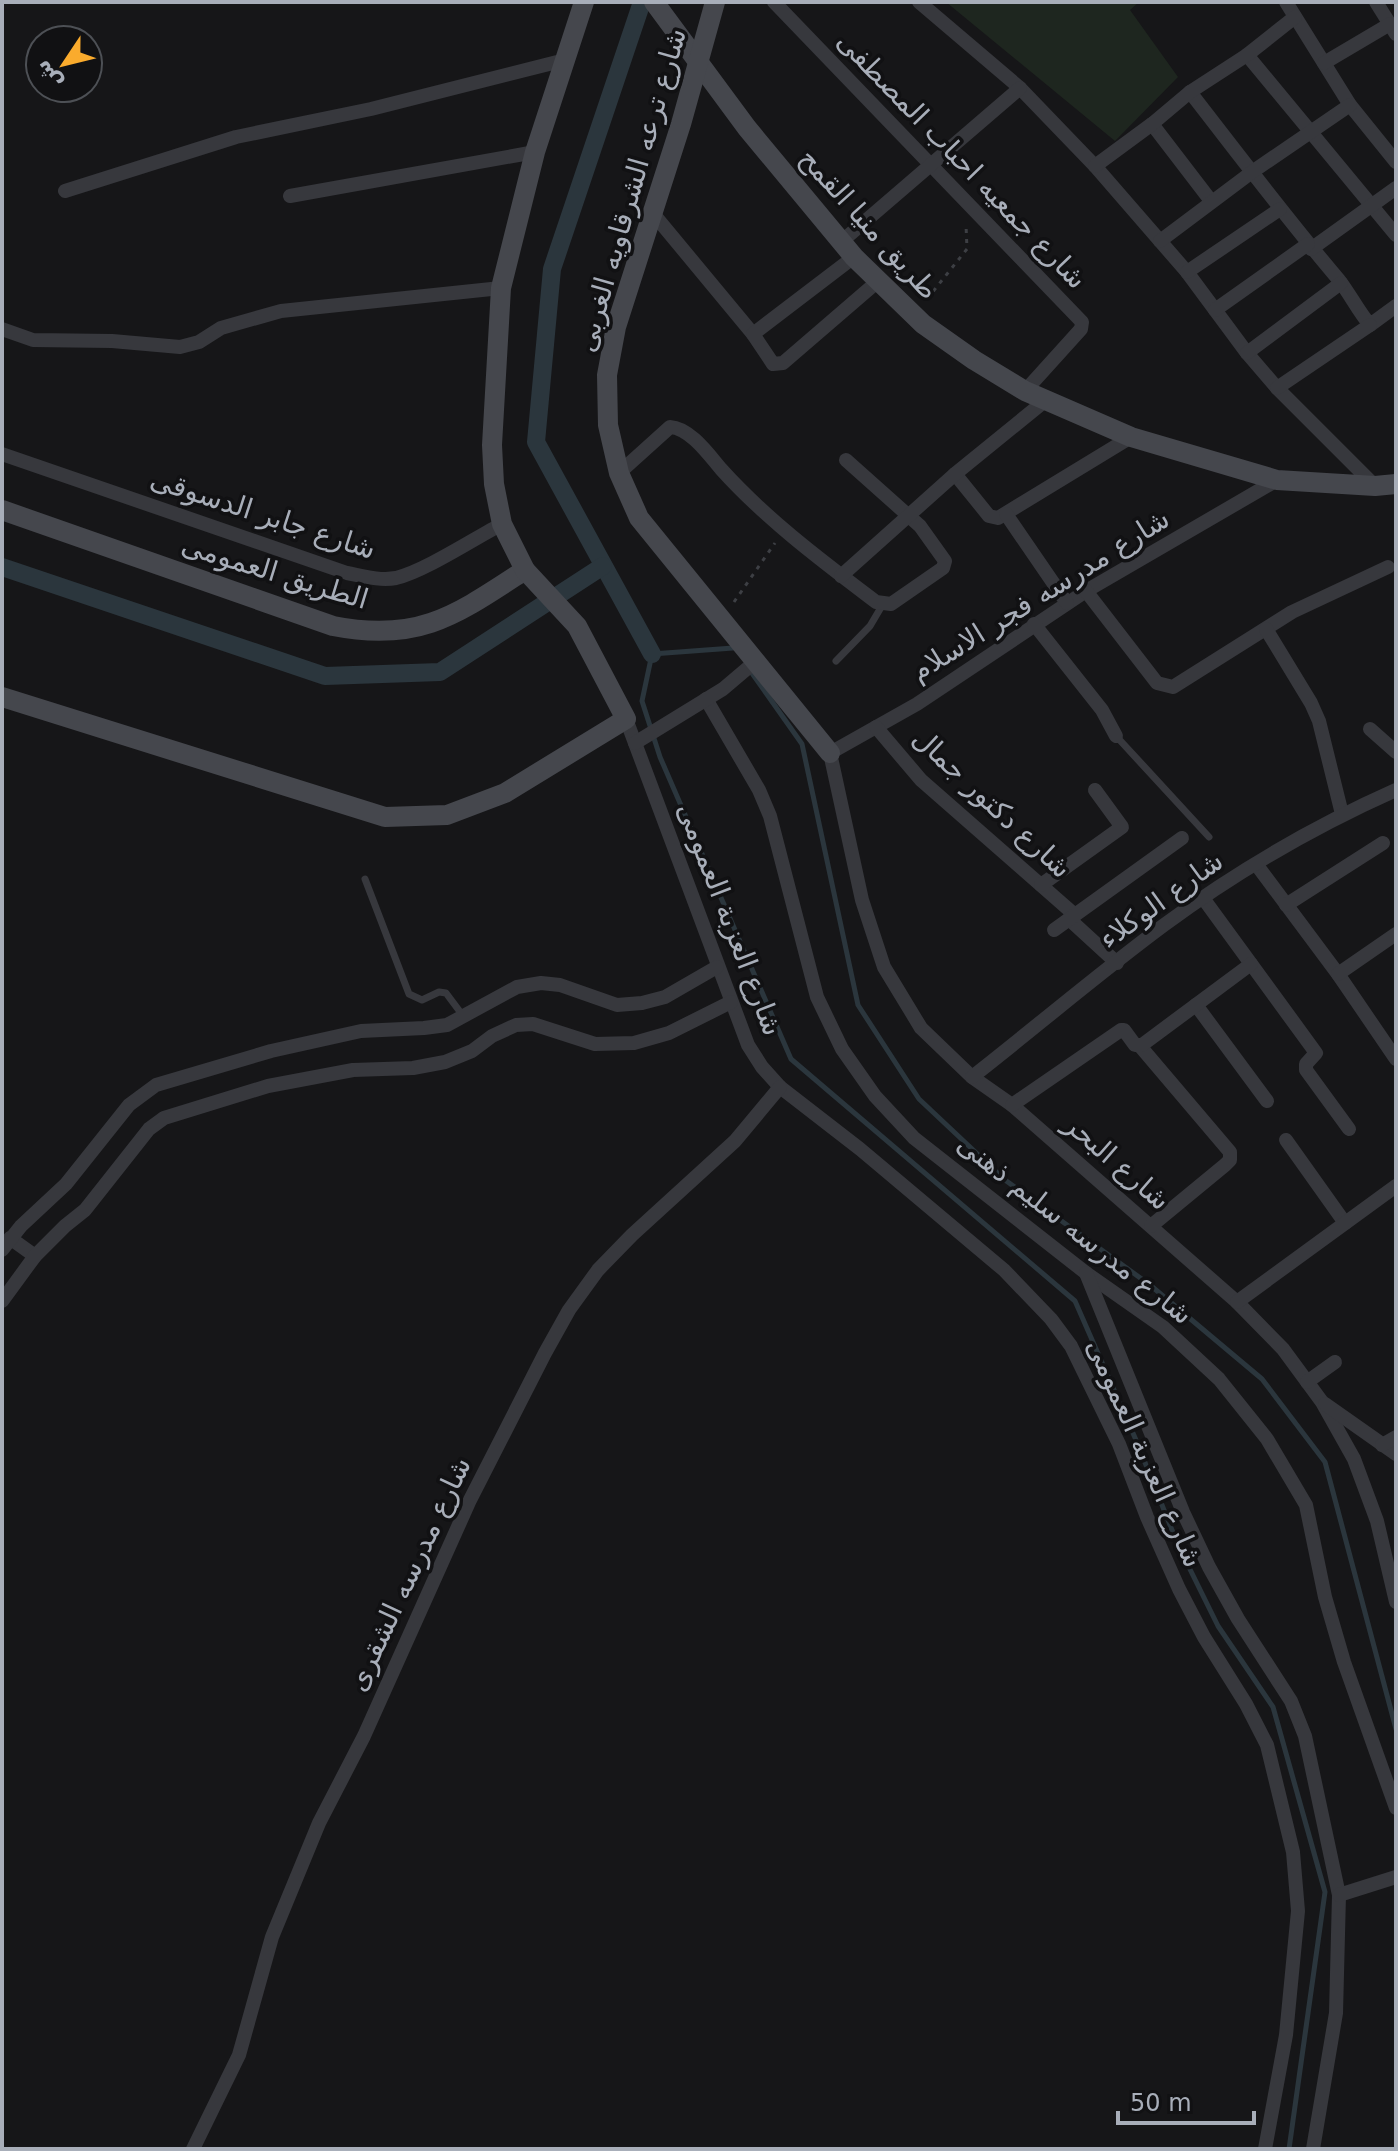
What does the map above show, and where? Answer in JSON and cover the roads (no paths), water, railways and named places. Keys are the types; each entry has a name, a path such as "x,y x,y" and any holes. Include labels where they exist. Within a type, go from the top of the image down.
{"street":[{"path":"2,697 385,817 447,815 505,793 626,719 577,626 525,570 502,524 494,484 492,445 501,288 535,152 584,2"},
{"name":"طريق منيا القمح","path":"654,2 747,128 847,250 913,315 974,360 1025,391 1131,437 1277,480 1375,486 1396,484"},
{"name":"شارع ترعه الشرقاويه الغربى","path":"715,2 699,63 616,327 607,375 608,425 619,473 639,518 830,753"},
{"name":"شارع جمعيه احباب المصطفى","path":"774,2 1082,322 1081,329 1025,391"},
{"path":"1286,2 1350,105 1393,154"},
{"path":"1324,63 1393,29 1376,2"},
{"path":"924,4 1020,88 1095,166 1187,272 1277,388 1375,486"},
{"path":"1095,166 1190,92 1247,55 1295,17"},
{"path":"1247,55 1396,235"},
{"path":"65,191 236,137 371,109 565,60"},
{"path":"753,334 847,250 931,165 1020,88"},
{"path":"1190,92 1309,247 1341,283 1370,325"},
{"path":"1160,241 1211,201 1350,105"},
{"path":"1152,124 1211,201"},
{"path":"290,196 535,152"},
{"path":"1215,310 1396,188"},
{"path":"1187,272 1280,209"},
{"path":"651,211 753,334 773,364 779,365 877,282"},
{"path":"1247,353 1341,283"},
{"path":"2,329 33,340 112,341 180,347 199,342 221,328 281,311 501,288"},
{"path":"1277,388 1396,306"},
{"path":"841,576 955,474 1046,400"},
{"path":"619,473 670,427 676,428 700,445 731,480 784,530 841,576 883,604 898,601 946,565 931,538 846,460"},
{"path":"955,474 989,516 998,518 1131,437"},
{"name":"شارع جابر الدسوقى","path":"2,454 347,573 379,579 397,578 420,568 502,524"},
{"name":"شارع مدرسه فجر الاسلام","path":"830,753 957,679 1086,591 1277,480"},
{"name":"الطريق العمومى","path":"2,510 333,626 362,632 392,633 418,629 445,619 525,570"},
{"path":"1006,514 1067,603"},
{"path":"1086,591 1157,683 1173,687 1292,612 1388,567"},
{"path":"1034,624 1096,702 1116,736"},
{"path":"1266,629 1319,721 1342,814"},
{"path":"638,741 723,689 756,661"},
{"name":"شارع مدرسه سليم ذهنى","path":"706,699 759,790 770,816 817,997 842,1049 875,1096 914,1138 1086,1273 1163,1327 1219,1379 1267,1439 1306,1505 1325,1597 1344,1662 1396,1808"},
{"name":"شارع العزبة العمومى","path":"626,719 638,741 717,967 748,1045 780,1087 860,1149 1004,1270 1051,1319 1071,1346 1119,1444 1179,1589 1267,1745 1293,1852 1298,1911 1286,2035 1265,2149"},
{"name":"شارع دكتور جمال","path":"876,727 921,780 1041,885 1117,963"},
{"path":"1370,729 1396,752"},
{"name":"شارع البحر","path":"830,753 862,900 884,967 921,1028 972,1077 1012,1105 1237,1302 1283,1349 1322,1402 1354,1459 1377,1521 1396,1602"},
{"path":"1041,885 1122,827 1095,790"},
{"name":"شارع الوكلاء","path":"972,1077 1203,898 1342,814 1396,790"},
{"path":"1054,930 1182,838"},
{"path":"1286,905 1383,843"},
{"path":"1256,864 1338,974 1396,1059"},
{"path":"1203,898 1316,1053 1306,1064 1306,1070 1349,1129"},
{"path":"1338,974 1396,934"},
{"path":"1140,1046 1251,964"},
{"path":"34,1255 9,1244 48,1199 66,1184 129,1105 156,1085 271,1051 361,1031 447,1025 517,987 541,983 560,985 617,1005 642,1003 665,997 717,967"},
{"path":"2,1301 34,1255 85,1210 149,1129 164,1118 268,1086 353,1070 413,1068 445,1062 472,1051 492,1036 516,1025 533,1024 595,1044 634,1043 669,1033 731,1002"},
{"path":"1196,1005 1267,1101"},
{"path":"1012,1105 1124,1030 1230,1152 1230,1160 1225,1165 1151,1226"},
{"name":"شارع مدرسه الشقرى","path":"193,2149 239,2055 267,1950 319,1823 364,1736 470,1500 545,1353 569,1310 598,1270 735,1141 780,1087"},
{"path":"1286,1140 1345,1223"},
{"path":"1237,1302 1396,1186"},
{"path":"1086,1273 1183,1512 1209,1567 1238,1619 1291,1701 1305,1736 1339,1895 1336,2013 1313,2149"},
{"path":"1307,1382 1335,1362"},
{"path":"1322,1402 1396,1454"},
{"path":"1382,1445 1396,1437"},
{"path":"1339,1895 1396,1877"}],"lane":[{"path":"836,661 870,626 883,604"},
{"path":"1116,736 1209,837"},
{"path":"365,879 409,994 422,1000 439,992 446,993 464,1017"}],"waterway":[{"path":"642,2 552,269 536,442 652,654"},
{"path":"2,567 325,676 440,672 603,566"},
{"path":"733,648 652,654 642,701 660,757 791,1059 1075,1301 1178,1545 1218,1626 1273,1707 1325,1892 1289,2149"},
{"path":"749,669 802,744 858,1005 919,1099 1005,1180 1150,1285 1262,1379 1325,1462 1396,1729"}]}
